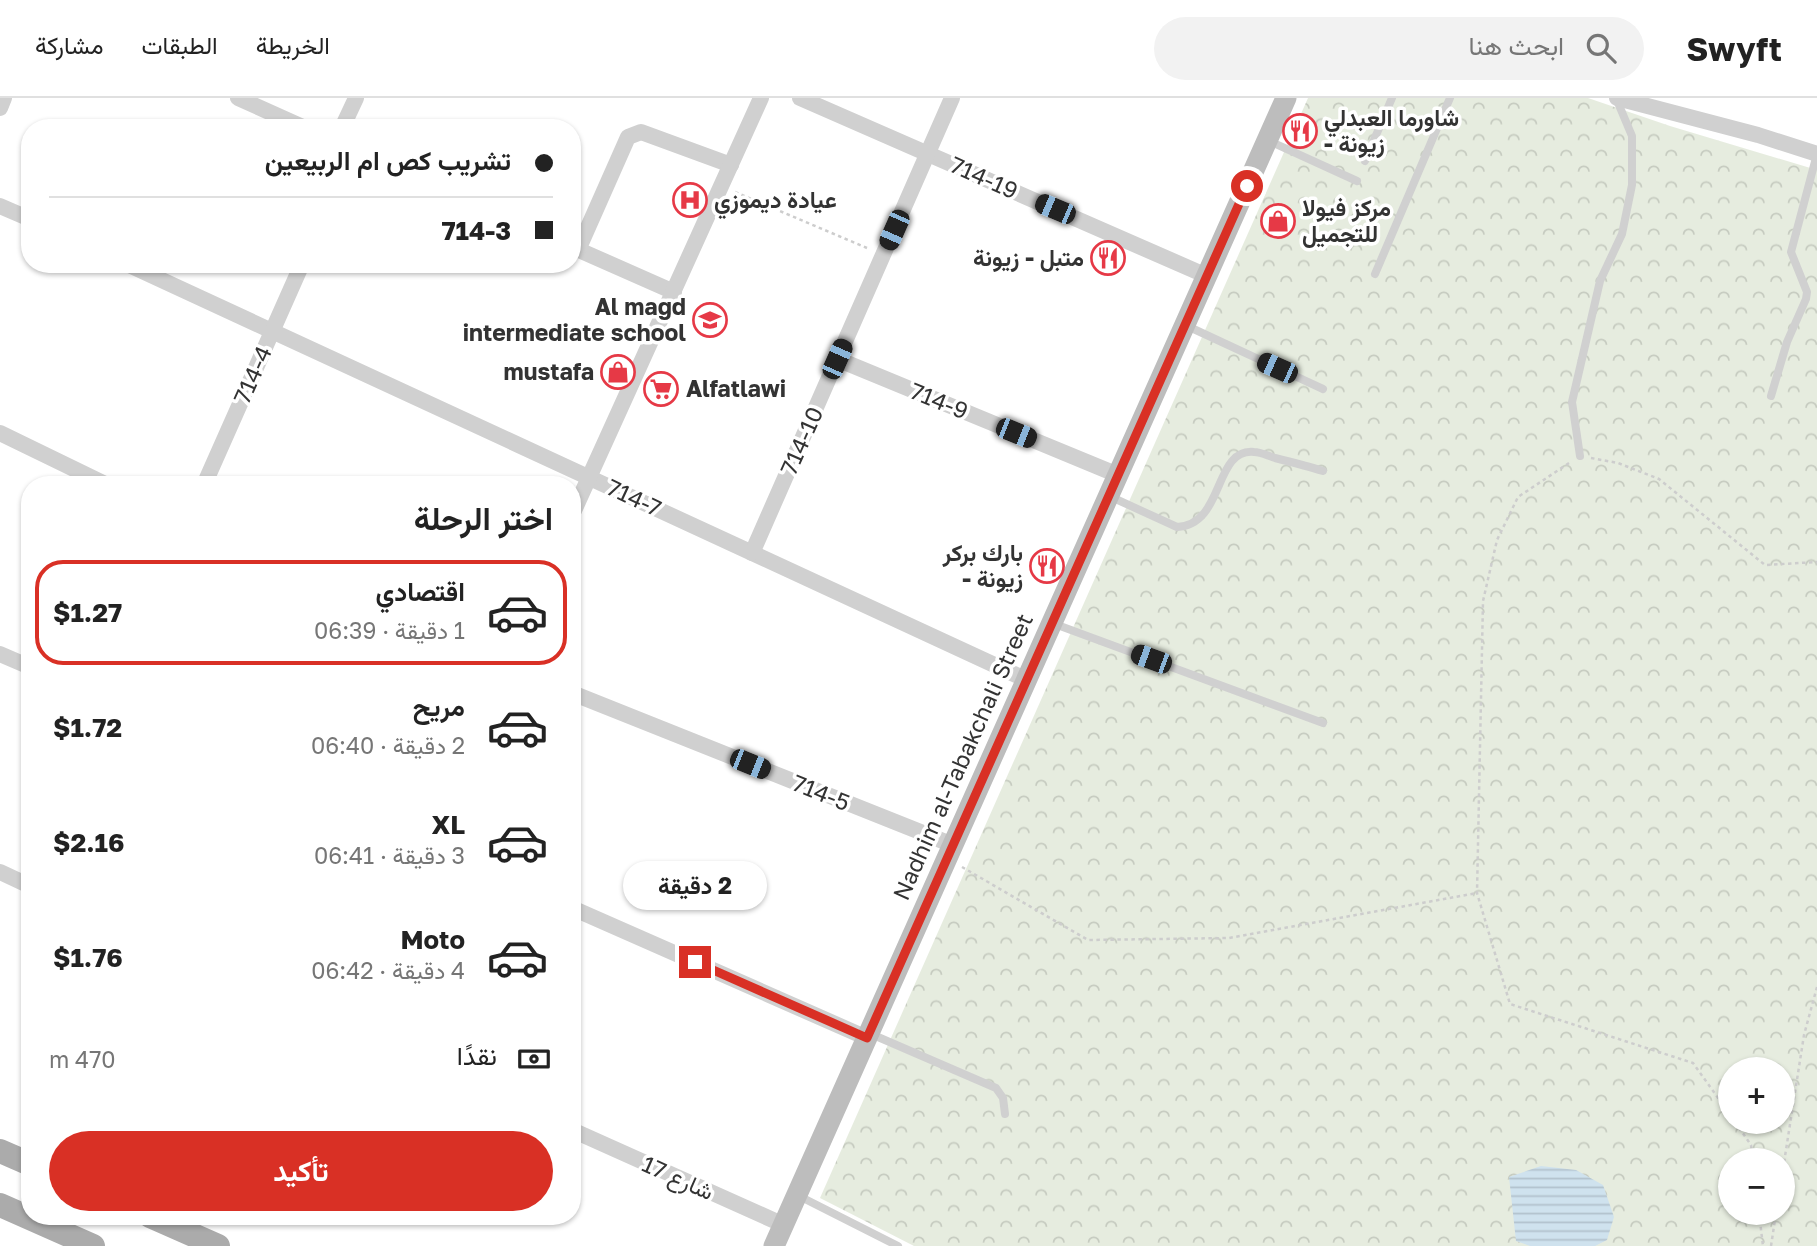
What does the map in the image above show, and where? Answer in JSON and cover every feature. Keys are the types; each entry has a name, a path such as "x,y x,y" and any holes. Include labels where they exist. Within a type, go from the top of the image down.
{"main road":[{"name":"Nadhim al-Tabakchali Street","path":"774,1246 1286,98"},
{"path":"0,1151 21,1160"},
{"path":"0,1205 21,1214"},
{"path":"45,1225 93,1246"},
{"path":"170,1225 218,1246"}],"street":[{"path":"0,107 4,98"},
{"path":"238,98 285,119"},
{"path":"346,119 356,98"},
{"path":"581,497 761,98"},
{"name":"714-19","path":"800,98 1207,276"},
{"name":"714-10","path":"752,553 952,98"},
{"path":"1616,98 1758,135 1817,154"},
{"path":"581,224 628,137 634,134 641,132 731,165"},
{"path":"0,206 21,215"},
{"path":"581,252 674,292"},
{"name":"714-7","path":"146,273 1027,680"},
{"name":"714-4","path":"208,476 298,273"},
{"name":"714-9","path":"837,359 1118,475"},
{"path":"0,433 88,476"},
{"path":"0,654 21,663"},
{"name":"714-5","path":"581,698 950,852"},
{"path":"0,872 21,881"},
{"path":"581,912 868,1036"},
{"name":"شارع 17","path":"581,1134 784,1225"}],"lane":[{"path":"1365,161 1392,98"},
{"path":"1375,274 1450,98"},
{"path":"1580,456 1572,402 1600,281 1622,234 1632,185 1632,136 1616,98"},
{"path":"1267,140 1357,181"},
{"path":"1771,396 1787,342 1806,299 1807,292 1791,252 1817,154"},
{"path":"1185,326 1323,388"},
{"path":"1109,496 1177,527 1185,527 1200,519 1210,505 1228,464 1239,455 1251,451 1323,471"},
{"path":"1052,623 1323,723"},
{"path":"868,1036 996,1088 1003,1098 1005,1114"},
{"path":"797,1195 898,1246"}],"path":[{"path":"722,186 883,255"},
{"path":"1718,1098 1693,1063 1510,1004 1477,893 1483,601 1497,540 1518,497 1580,456 1618,463 1659,479 1765,565 1817,562"},
{"path":"950,852 1088,940 1229,938 1477,893"},
{"path":"1786,1148 1804,1035 1817,987"},
{"path":"1760,1225 1763,1246"},
{"path":"1771,1246 1774,1225"}],"green space":[{"path":"1308,98 1588,98 1670,126 1817,170 1817,1246 914,1246 820,1198"}],"water":[{"path":"1541,1166 1576,1170 1603,1185 1614,1217 1607,1240 1595,1246 1530,1246 1516,1241 1509,1177"}],"place":[{"name":"شاورما العبدلي - زيونة","path":"1300,131"},
{"name":"عيادة ديموزي","path":"690,200"},
{"name":"مركز فيولا للتجميل","path":"1278,221"},
{"name":"متبل - زيونة","path":"1108,258"},
{"name":"Al magd intermediate school","path":"710,320"},
{"name":"mustafa","path":"618,372"},
{"name":"Alfatlawi","path":"661,389"},
{"name":"بارك بركر - زيونة","path":"1047,566"}],"route":[{"path":"695,962 867,1038 1247,186"}]}
